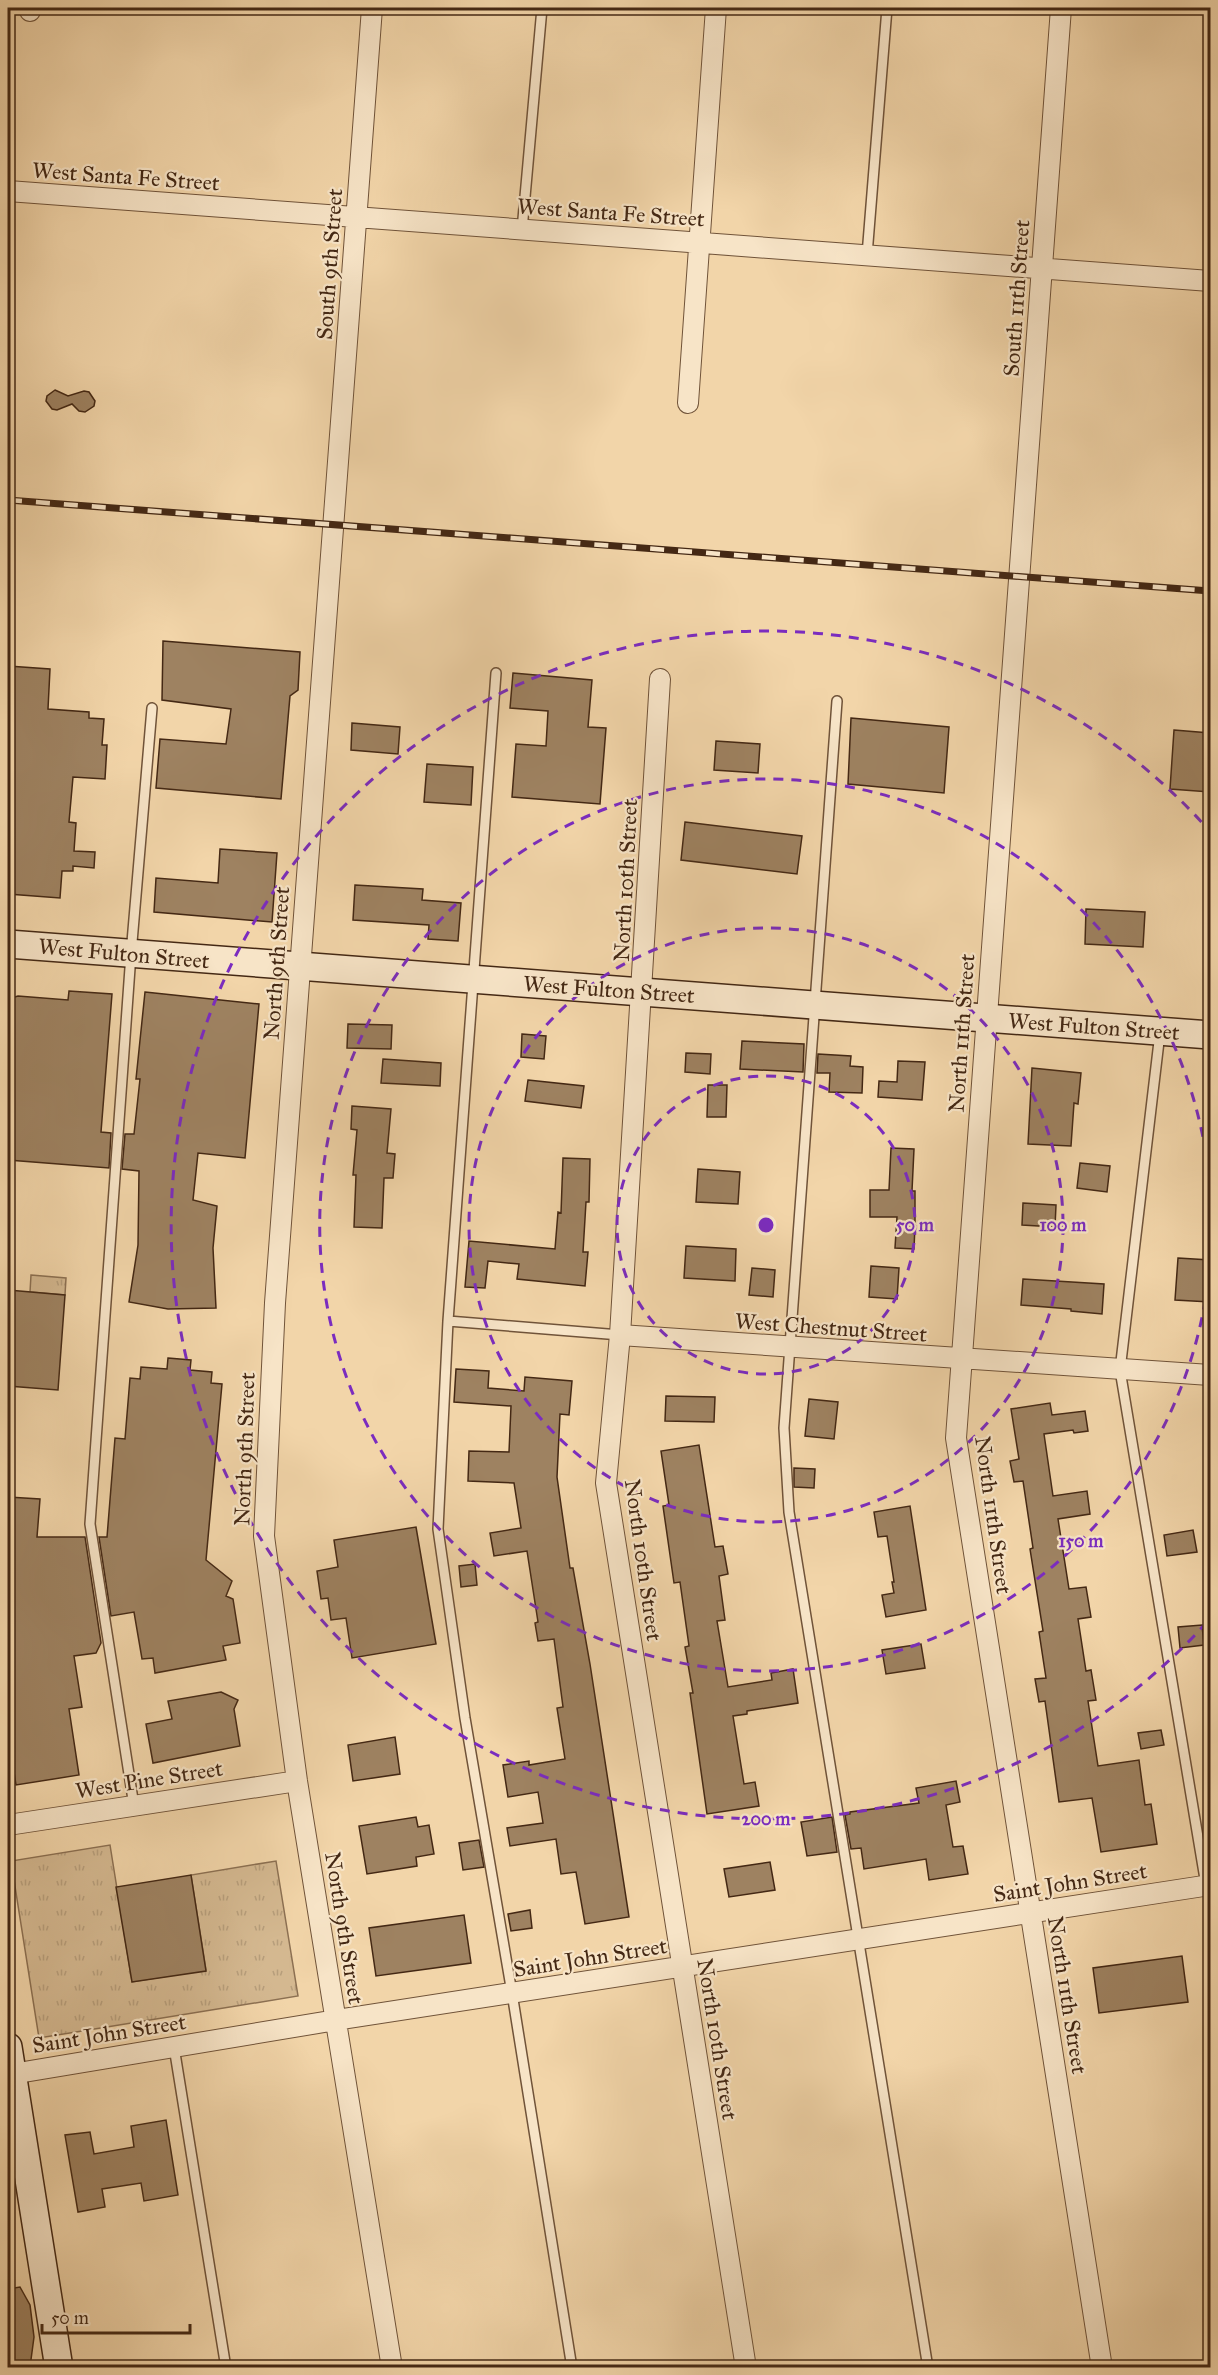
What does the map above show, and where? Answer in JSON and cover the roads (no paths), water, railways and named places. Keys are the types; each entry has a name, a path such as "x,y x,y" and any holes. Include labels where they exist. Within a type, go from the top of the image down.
{"street":[{"name":"South 9th Street","path":"334,525 372,8"},
{"path":"688,403 716,8"},
{"name":"South 11th Street","path":"1019,591 1061,8"},
{"name":"West Santa Fe Street","path":"8,191 1210,281"},
{"name":"North 9th Street","path":"334,525 274,1303 264,1536 297,1781 392,2367"},
{"name":"North 11th Street","path":"1019,591 956,1438 1102,2367"},
{"name":"North 10th Street","path":"660,679 620,1335 606,1483 746,2367"},
{"name":"West Fulton Street","path":"8,944 1210,1035"},
{"name":"West Chestnut Street","path":"620,1335 1210,1376"},
{"name":"West Pine Street","path":"8,1825 297,1781"},
{"name":"Saint John Street","path":"12,2074 336,2020 1208,1885"},
{"path":"8,2047 59,2367"}],"lane":[{"path":"522,230 542,8"},
{"path":"867,255 887,8"},
{"path":"496,673 448,1321 438,1529 465,1718 572,2367"},
{"path":"837,701 784,1428 789,1512 928,2367"},
{"path":"134,1806 90,1524 131,954 152,708"},
{"path":"1160,1031 1120,1370 1208,1885"},
{"name":"West Chestnut Street","path":"448,1321 620,1335"},
{"path":"174,2047 226,2367"}],"railway":[{"path":"8,500 1210,591"}]}
